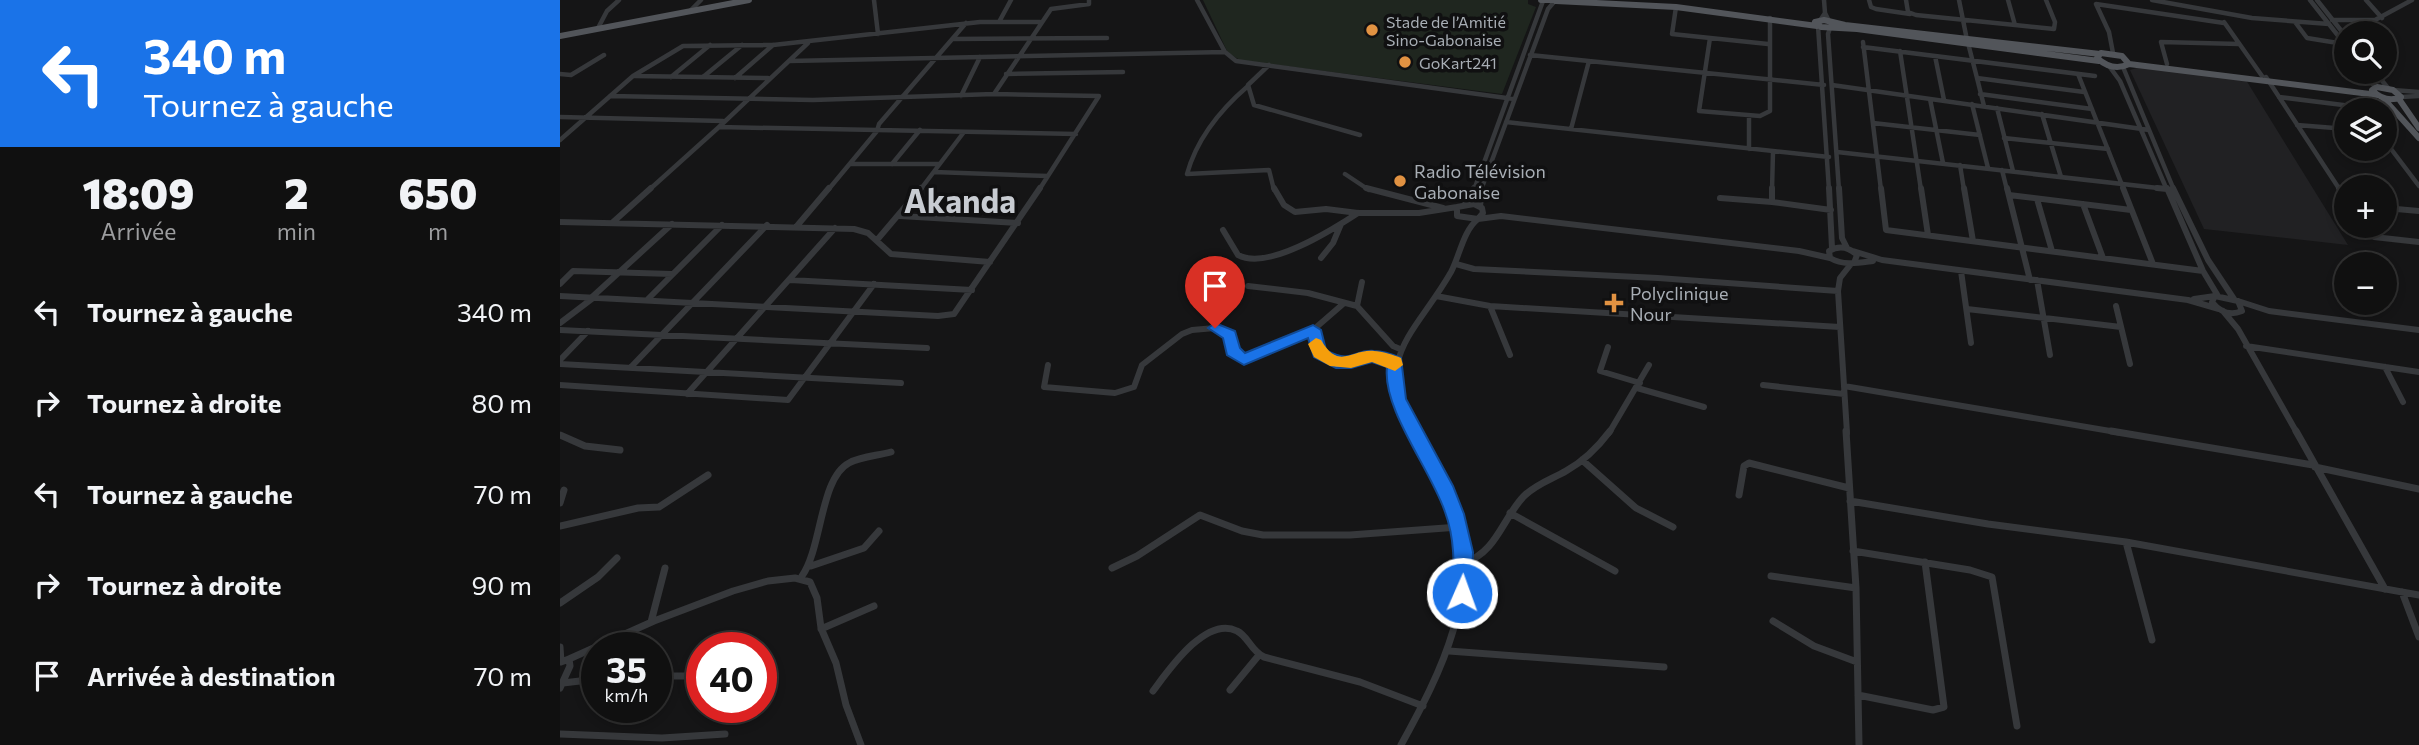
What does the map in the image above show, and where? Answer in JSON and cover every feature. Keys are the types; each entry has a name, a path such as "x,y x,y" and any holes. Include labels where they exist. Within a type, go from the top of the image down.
{"main road":[{"path":"560,36 749,0"},
{"path":"1542,0 1676,7 2099,57 2113,53 2127,64 2391,89 2419,128"},
{"path":"1609,0 1818,23"},
{"path":"2099,57 2109,66 2167,64 2400,98"},
{"path":"2374,88 2419,138"}],"street":[{"path":"598,28 607,11 619,0"},
{"path":"690,11 701,0"},
{"path":"874,0 878,34"},
{"path":"999,22 1011,0"},
{"path":"994,94 1051,9 1089,4 1089,0"},
{"path":"1198,0 1225,52 1236,61 1511,98"},
{"path":"1401,745 1449,651 1460,610 1464,563 1459,527 1444,486 1398,399 1394,379 1396,362 1400,349 1456,264 1469,227 1483,213 1479,195 1506,122 1542,0"},
{"path":"1824,0 1825,13 1830,24 1828,34 1842,238 1858,257 1840,278"},
{"path":"1869,0 1871,7 1876,9 2054,29 2046,0"},
{"path":"1906,0 1908,12 1916,15"},
{"path":"1959,0 1984,106"},
{"path":"2008,0 2015,25"},
{"path":"2152,0 2295,22 2382,18 2412,0"},
{"path":"2311,0 2334,25"},
{"path":"2317,0 2334,27"},
{"path":"2366,0 2382,18"},
{"path":"1345,173 1371,191 1456,210 1465,204 1472,194 1548,9 1556,1"},
{"path":"2113,53 2109,32 2096,4 2224,23"},
{"path":"1676,7 1672,34 1768,44"},
{"path":"1825,13 1818,23 1829,158 1831,249 1828,253 1840,278 1838,291 1856,588 1858,745"},
{"path":"2223,13 2224,23 2266,78 2334,180"},
{"path":"1710,38 1699,111 1760,116 1770,111 1770,18"},
{"path":"560,139 633,76 676,48 809,42 966,23 1040,22"},
{"path":"2295,22 2307,38 2334,43"},
{"path":"796,227 877,131 879,124 966,23"},
{"path":"954,39 1107,38"},
{"path":"612,223 809,42"},
{"path":"2167,64 2161,42 2239,44"},
{"path":"2095,76 1863,44 1885,229 2203,271"},
{"path":"671,77 710,45"},
{"path":"703,77 742,45"},
{"path":"735,78 773,45"},
{"path":"1900,51 1928,235"},
{"path":"789,61 1225,52"},
{"path":"560,74 571,75 604,55"},
{"path":"1530,55 1824,85"},
{"path":"1935,56 1944,100"},
{"path":"961,96 980,57"},
{"path":"1571,129 1589,61"},
{"path":"2127,64 2149,130 2214,269 2243,307 2238,329"},
{"path":"1269,65 1216,117 1199,143 1186,174 1269,170 1273,188 1291,211 1326,209 1358,213 1419,214 1442,208"},
{"path":"2109,66 2116,73 2216,296"},
{"path":"1006,74 1124,72"},
{"path":"2078,74 2153,264"},
{"path":"633,76 768,78"},
{"path":"1977,78 2084,92"},
{"path":"2372,84 2374,88"},
{"path":"2386,84 2391,89 2419,94"},
{"path":"1832,85 2149,130"},
{"path":"1248,86 1254,105 1258,107 1360,135"},
{"path":"560,296 938,316 954,314 1018,223 1099,96 994,94 901,98 747,99 610,96"},
{"path":"1980,94 2092,109"},
{"path":"2400,98 2419,94"},
{"path":"2279,97 2334,104"},
{"path":"1930,99 1943,163"},
{"path":"1972,104 1988,168"},
{"path":"1997,108 2013,171"},
{"path":"2042,114 2061,177"},
{"path":"1749,116 1749,149"},
{"path":"560,117 877,131 1076,134"},
{"path":"1506,122 1829,158"},
{"path":"1873,123 1980,135"},
{"path":"2297,125 2334,128"},
{"path":"560,133 572,129"},
{"path":"892,164 919,130"},
{"path":"877,240 900,216 964,132"},
{"path":"2004,138 2108,149"},
{"path":"1772,202 1773,152"},
{"path":"1837,152 2167,189"},
{"path":"2397,157 2419,186"},
{"path":"850,164 939,164"},
{"path":"1959,165 1973,241"},
{"path":"2002,170 2021,247 2043,318 2050,355"},
{"path":"934,172 1048,176"},
{"path":"2009,195 2131,210"},
{"path":"1720,198 1831,210"},
{"path":"2037,198 2052,251"},
{"path":"1465,204 1481,207 1501,216"},
{"path":"2083,204 2103,258"},
{"path":"2397,209 2419,211"},
{"path":"1456,210 1467,237"},
{"path":"1223,230 1238,255 1246,259 1286,250 1342,224 1358,213"},
{"path":"900,216 1018,223"},
{"path":"1461,219 1501,216 1798,251 1853,264 1882,260"},
{"path":"560,222 854,229 877,240 891,254 990,261"},
{"path":"560,323 592,298 673,223"},
{"path":"1321,258 1333,243 1342,224"},
{"path":"646,301 722,225"},
{"path":"631,367 767,225"},
{"path":"687,394 835,228"},
{"path":"2383,238 2419,242"},
{"path":"1798,251 1850,249 1882,260 2188,300 2221,310 2269,311 2419,330"},
{"path":"1456,264 1474,269 1658,278 1838,291"},
{"path":"560,284 573,271 672,274"},
{"path":"1961,271 1971,343"},
{"path":"790,280 972,290"},
{"path":"1357,306 1362,282"},
{"path":"560,385 788,400 874,284"},
{"path":"1248,286 1308,293 1357,306 1393,346 1400,349"},
{"path":"1436,296 1490,306 1840,327"},
{"path":"2216,296 2212,302 2238,329 2385,589"},
{"path":"2188,300 2216,296 2269,311"},
{"path":"1048,365 1044,387 1115,393 1134,387 1142,365 1182,334 1192,330 1223,330 1230,335 1233,351 1244,359 1313,330 1343,304"},
{"path":"1490,306 1510,355"},
{"path":"2116,306 2130,364"},
{"path":"1967,309 2120,327"},
{"path":"560,330 927,348"},
{"path":"1313,330 1320,353 1336,362 1351,363 1373,356 1396,362"},
{"path":"560,362 588,331"},
{"path":"2246,346 2419,372"},
{"path":"1608,347 1600,371 1704,407"},
{"path":"560,362 901,383"},
{"path":"1464,563 1480,557 1487,550 1510,513 1527,493 1582,460 1616,425 1649,365"},
{"path":"2385,367 2403,402"},
{"path":"1763,385 1844,390 2314,466 2419,489"},
{"path":"560,435 585,446 620,450"},
{"path":"802,576 811,566 824,511 840,470 847,464 891,452"},
{"path":"1582,460 1637,510 1657,523 1673,527"},
{"path":"1739,495 1744,466 1749,463 1849,488"},
{"path":"560,526 638,508 659,507 708,475"},
{"path":"560,503 564,490"},
{"path":"1850,501 1988,524 2126,542 2419,595"},
{"path":"1510,513 1615,571"},
{"path":"1112,568 1134,560 1186,521 1200,515 1242,531 1263,535 1350,535 1459,527"},
{"path":"811,566 864,548 879,531"},
{"path":"2126,542 2152,640"},
{"path":"1853,551 1925,562 1992,577 2017,726"},
{"path":"560,603 598,577 618,558"},
{"path":"1858,695 1933,710 1944,707 1925,562"},
{"path":"651,622 665,568"},
{"path":"564,661 651,622 762,582 791,575 802,576 808,579 814,589 821,628 837,664 845,703 861,745"},
{"path":"1771,576 1856,588"},
{"path":"2402,592 2419,637"},
{"path":"821,628 874,606"},
{"path":"1773,621 1814,646 1857,662"},
{"path":"1153,691 1180,657 1217,630 1238,630 1259,655 1319,670 1423,706"},
{"path":"560,647 564,661 562,686 581,682"},
{"path":"1449,651 1664,667"},
{"path":"1230,690 1259,655"},
{"path":"560,734 633,741 671,741 725,734"}],"shaded area":[{"name":"Stade de l’Amitié Sino-Gabonaise","path":"1203,0 1528,0 1528,4 1536,7 1502,94 1240,60 1228,53"},
{"path":"2140,67 2246,80 2334,222 2334,238 2344,238 2348,245 2204,229 2130,70"}],"slow traffic":[{"path":"1316,344 1320,353 1336,362 1351,363 1373,356 1396,362 1395,365"}],"place":[{"name":"Stade de l’Amitié Sino-Gabonaise","path":"1372,30"},
{"name":"GoKart241","path":"1405,62"},
{"name":"Radio Télévision Gabonaise","path":"1400,181"},
{"name":"Polyclinique Nour","path":"1614,303"}],"district":[{"name":"Akanda","path":"960,200"}],"route":[{"path":"1215,328 1230,335 1233,351 1244,359 1313,330 1320,353 1336,362 1351,363 1373,356 1396,362 1395,391 1401,407 1444,486 1455,514 1464,552 1462,593"}]}
